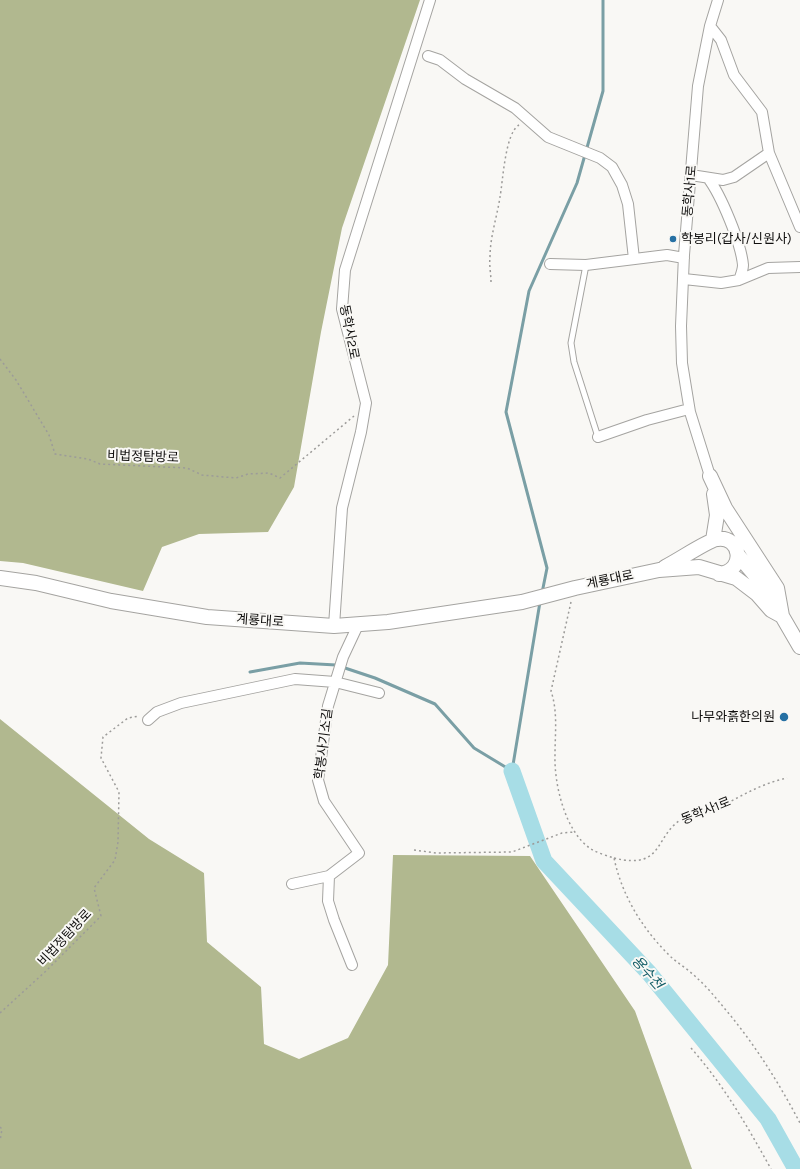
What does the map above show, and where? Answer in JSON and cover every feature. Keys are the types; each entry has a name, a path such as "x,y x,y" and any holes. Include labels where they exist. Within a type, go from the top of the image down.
{"street":[{"name":"동학사2로","path":"334,626 342,508 366,403 342,308 345,270 430,0"},
{"name":"동학사1로","path":"710,476 689,409 682,364 681,326 684,258 692,175 698,86 710,26 718,0"},
{"path":"710,26 721,40 734,75 762,112 769,153 800,227"},
{"path":"428,56 440,60 465,79 515,108 548,137 600,158 612,167 624,191 628,204 634,259"},
{"path":"692,175 723,180 734,177 769,153"},
{"path":"708,178 718,191 743,265 739,280"},
{"path":"550,264 586,265 667,255 684,258"},
{"path":"684,279 721,283 739,280 768,268 800,267"},
{"path":"598,437 647,420 689,409"},
{"path":"710,476 716,515 710,542 703,554 705,565 714,572 730,571 735,566 738,556 737,550 731,542 725,508"},
{"path":"710,476 725,508 777,588 781,611"},
{"path":"659,570 710,542 724,539 731,542"},
{"path":"738,556 781,611 800,647"},
{"path":"659,570 699,567 736,578 757,594 771,610 781,611"},
{"name":"계룡대로","path":"0,578 36,583 111,601 207,617 334,626 358,625 522,602 568,590 659,570"},
{"path":"337,678 343,657 358,625"},
{"path":"148,720 157,712 182,702 295,679 337,678 379,692"},
{"name":"학봉사기소길","path":"292,884 329,876 359,853 324,801 318,780 328,706 337,678"},
{"path":"329,876 328,901 352,965"}],"lane":[{"path":"586,265 572,343 574,362 598,437"}],"path":[{"path":"491,282 491,242 500,196 505,155 514,127 527,119"},
{"name":"비법정탐방로","path":"0,359 16,380 49,435 55,454 88,459 100,464 187,468 202,475 236,478 248,474 269,473 280,478 351,417 364,412"},
{"name":"동학사1로","path":"568,590 574,596 571,601 564,628 551,691 555,702 555,757 558,787 565,813 575,832 591,849 614,858 630,862 648,858 675,824 687,816 707,814 758,787 774,780 787,778"},
{"name":"비법정탐방로","path":"0,1013 46,971 101,916 94,888 115,860 118,842 119,792 101,758 103,737 128,718 157,712"},
{"path":"414,850 436,853 512,852 562,833 575,832"},
{"path":"614,858 627,898 645,927 670,956 696,978 726,1010 763,1061 800,1123"},
{"path":"691,1048 715,1076 745,1121 771,1169"},
{"path":"0,1127 2,1128 0,1141"}],"green space":[{"path":"0,0 420,0 342,228 321,332 294,487 268,532 199,534 162,547 143,591 23,563 0,561"},
{"path":"0,719 149,839 204,873 207,942 261,987 264,1044 299,1059 348,1038 388,965 393,855 530,856 635,1011 692,1169 0,1169"}],"waterway":[{"path":"542,593 547,568 506,412 529,291 577,183 603,91 603,0"},
{"path":"250,672 300,663 336,665 375,678 435,704 474,748 512,771 540,602"},
{"name":"용수천","path":"512,771 544,861 649,973 768,1119 796,1169"}],"place":[{"name":"학봉리(갑사/신원사)","path":"673,239"},
{"name":"나무와흙한의원","path":"784,717"}]}
